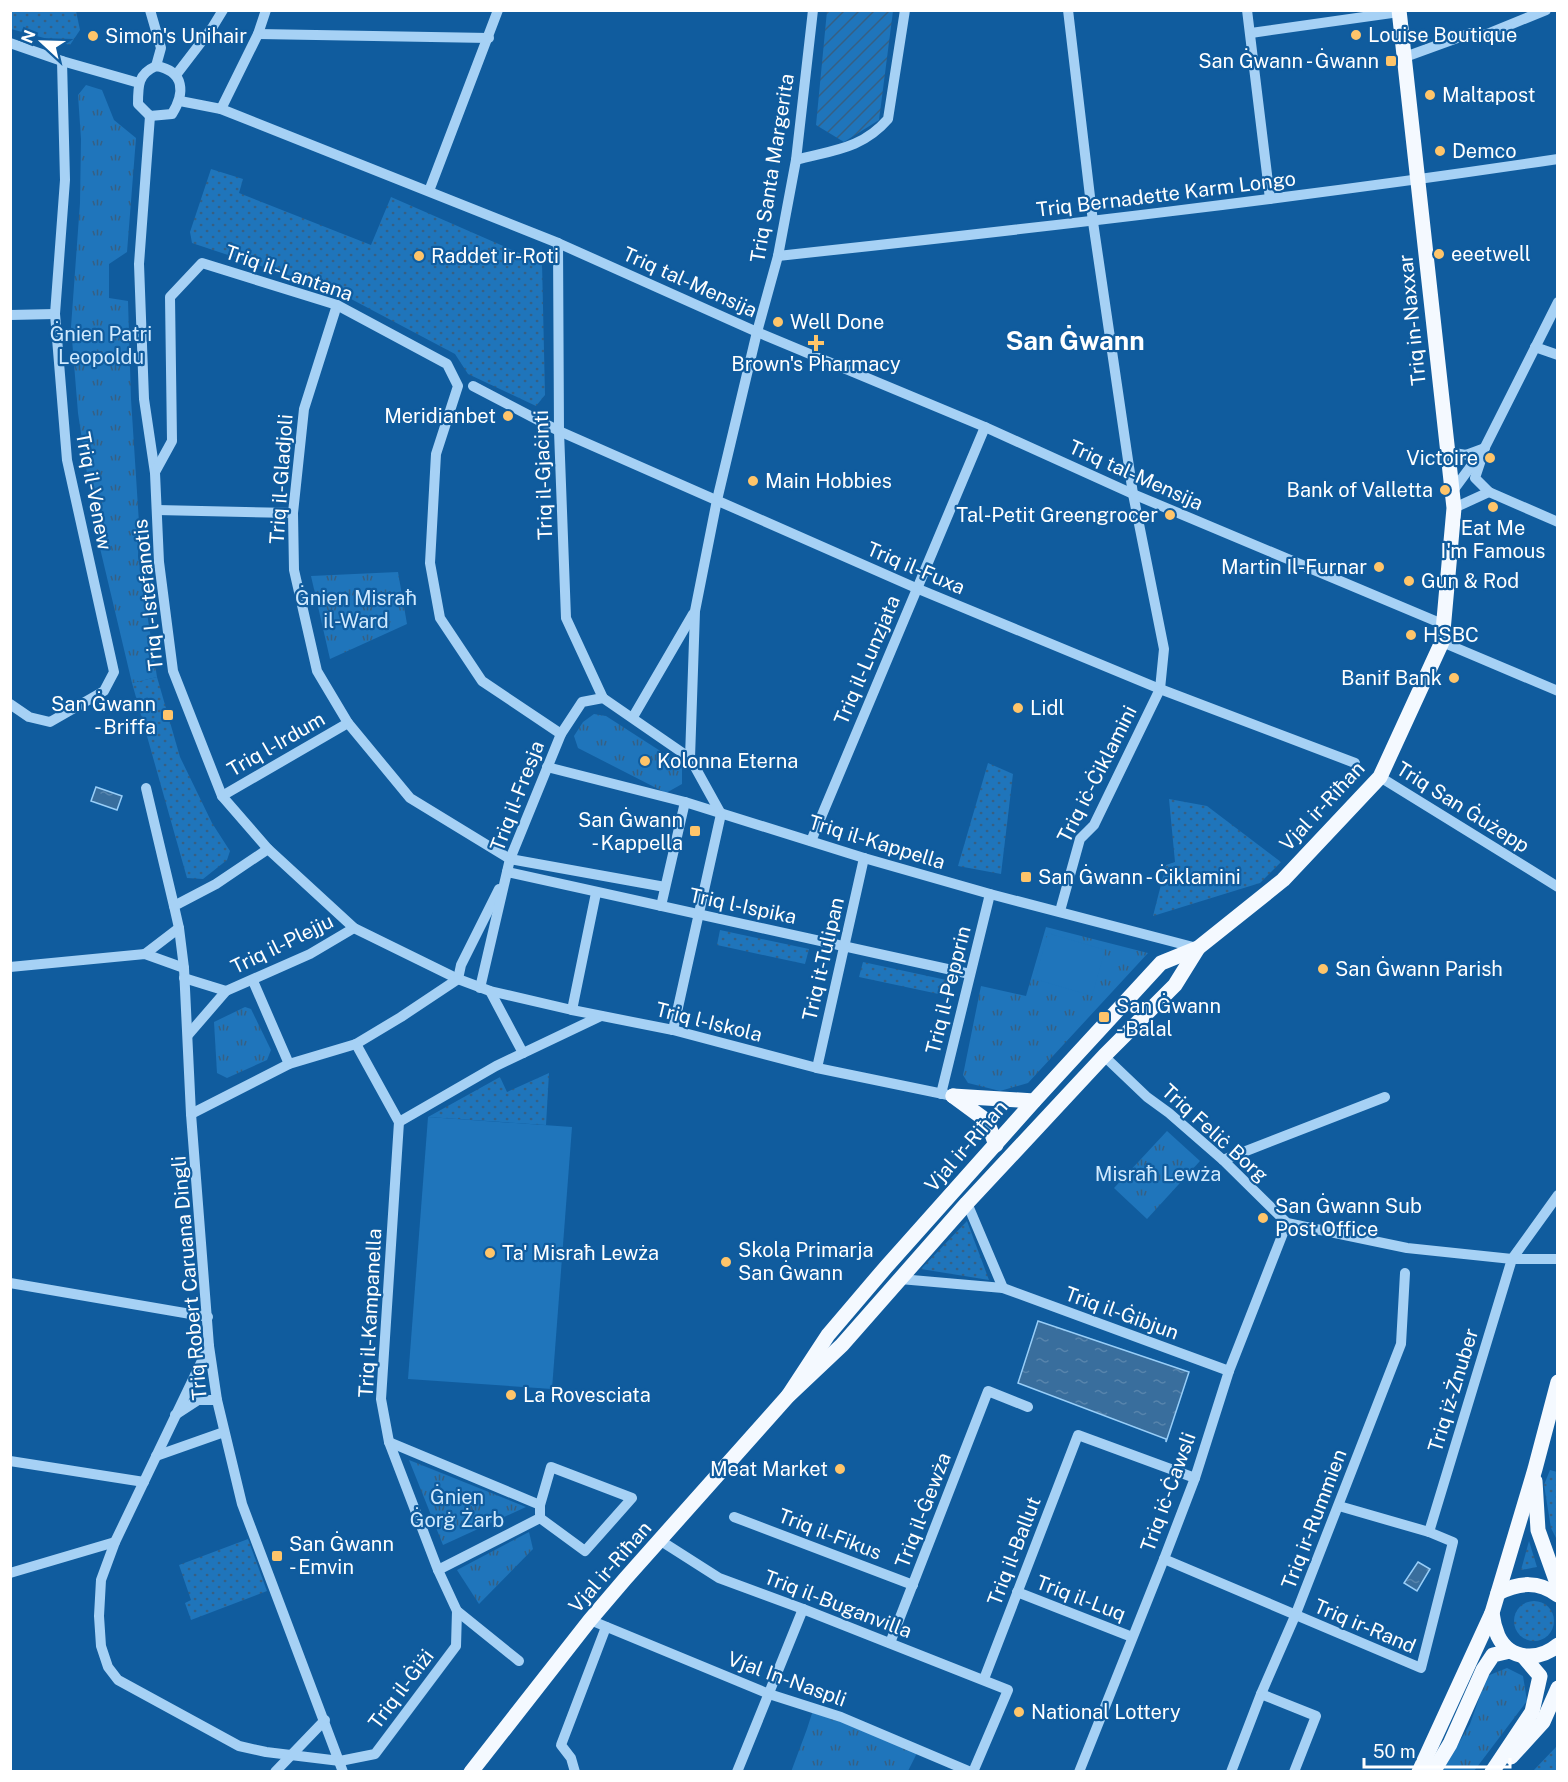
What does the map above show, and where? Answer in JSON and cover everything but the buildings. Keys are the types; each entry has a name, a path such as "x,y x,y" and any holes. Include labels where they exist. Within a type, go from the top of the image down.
{"main road":[{"name":"Triq in-Naxxar","path":"1399,11 1453,500 1445,625"},
{"name":"Vjal ir-Riħan","path":"788,1396 828,1335 1034,1101 1161,963 1198,948 1283,880 1380,777 1442,642 1445,625"},
{"name":"Vjal ir-Riħan","path":"471,1772 590,1620 788,1396 842,1345 967,1203 1104,1056 1175,985 1198,948"},
{"path":"947,1095 1034,1101"},
{"path":"947,1095 987,1121 996,1145"},
{"path":"1419,1772 1491,1613 1535,1469 1557,1382"},
{"path":"1535,1469 1538,1530 1557,1586"},
{"path":"1498,1593 1512,1586 1536,1584 1548,1588 1557,1595"},
{"path":"1491,1613 1498,1638 1540,1676 1532,1712 1492,1772"},
{"path":"1483,1670 1491,1613"},
{"path":"1433,1772 1455,1733 1483,1670 1493,1655 1516,1653 1535,1657 1547,1653 1557,1645"},
{"path":"1498,1772 1543,1722 1557,1688"}],"street":[{"path":"150,10 161,48 156,66"},
{"path":"176,75 223,10"},
{"path":"221,109 258,34 266,10"},
{"path":"429,190 498,10"},
{"name":"Triq Santa Margerita","path":"690,758 695,611 717,500 757,332 778,256 796,160 813,10"},
{"path":"796,160 857,144 876,133 888,119 905,11 910,10"},
{"path":"1068,10 1093,222 1133,494 1164,649 1160,689"},
{"path":"1247,10 1270,199"},
{"path":"1405,57 1471,33 1485,36 1546,10"},
{"path":"1251,33 1399,11"},
{"path":"258,34 489,38"},
{"path":"10,43 139,83"},
{"name":"Triq il-Venew","path":"10,704 29,717 50,722 104,691 114,672 67,460 55,314 65,180 62,61"},
{"path":"156,66 168,68 176,75 180,86 180,101 172,114 150,116 138,104 139,83 147,70 156,66"},
{"name":"Triq tal-Mensija","path":"180,101 221,109 558,243 757,332 985,427 1133,494 1445,625"},
{"name":"Triq l-Istefanotis","path":"150,116 139,264 144,399 155,473 159,562 173,671 222,796 268,849 354,928 458,980"},
{"name":"Triq Bernadette Karm Longo","path":"778,256 1093,222 1418,180 1557,159"},
{"name":"Triq il-Gjaċinti","path":"558,243 559,431 566,618 603,698"},
{"name":"Triq il-Lantana","path":"155,473 172,441 170,297 202,263 337,305 447,364 458,386 436,454 430,563 440,618 482,681 561,734"},
{"path":"1453,500 1485,447 1557,303"},
{"name":"Triq il-Gladjoli","path":"337,305 303,409 293,513 294,570 317,671 348,723 410,798 510,859"},
{"path":"10,315 55,314"},
{"path":"1535,347 1557,355"},
{"name":"Triq il-Fuxa","path":"473,386 559,431 916,588 1160,689 1354,763"},
{"name":"Triq il-Lunzjata","path":"811,841 985,427"},
{"path":"1448,452 1466,455 1485,447"},
{"path":"1485,447 1475,478 1489,492 1557,522"},
{"path":"1453,500 1489,492"},
{"path":"157,510 293,513"},
{"name":"Triq Santa Margerita","path":"633,717 695,611"},
{"path":"1442,642 1557,691"},
{"name":"Triq iċ-Ċiklamini","path":"1060,911 1080,839 1094,825 1160,689"},
{"path":"561,734 582,702 603,698 690,758 721,814 673,1030"},
{"name":"Triq l-Irdum","path":"222,796 348,723"},
{"name":"Triq il-Fresja","path":"485,989 510,859 561,734"},
{"name":"Triq il-Kappella","path":"547,767 685,802 864,858 990,894 1198,948"},
{"name":"Triq San Ġużepp","path":"1380,777 1557,887"},
{"name":"Triq Robert Caruana Dingli","path":"146,788 179,928 209,1346 217,1400 242,1504 342,1766"},
{"path":"661,906 685,802"},
{"path":"174,906 216,884 268,849"},
{"name":"Triq it-Tulipan","path":"817,1068 864,858"},
{"name":"Triq l-Ispika","path":"510,859 665,887"},
{"name":"Triq il-Fresja","path":"458,980 461,965 507,873"},
{"name":"Triq l-Ispika","path":"507,873 970,974"},
{"path":"572,1010 596,893"},
{"name":"Triq il-Pepprin","path":"947,1095 970,974 990,894"},
{"path":"10,967 145,954 179,928"},
{"name":"Triq il-Plejju","path":"188,1035 226,991 310,954 354,928"},
{"name":"Triq il-Plejju","path":"145,954 226,991"},
{"path":"191,1114 289,1064 356,1044 458,980"},
{"name":"Triq l-Iskola","path":"458,980 485,989 572,1010 673,1030 817,1068 947,1095"},
{"path":"253,981 289,1064"},
{"path":"485,989 523,1053"},
{"path":"356,1044 399,1122 496,1066 601,1016"},
{"name":"Triq Feliċ Borg","path":"1104,1056 1147,1097 1223,1160 1287,1223"},
{"path":"1223,1160 1385,1097"},
{"name":"Triq il-Kampanella","path":"399,1122 381,1400 389,1442 438,1570 457,1611 519,1661"},
{"name":"Triq iż-Żnuber","path":"1430,1532 1512,1259 1557,1195"},
{"path":"967,1203 1003,1288"},
{"path":"1287,1223 1407,1248 1512,1259 1557,1259"},
{"name":"Triq iċ-Ċawsli","path":"1079,1772 1195,1478 1229,1371 1287,1223"},
{"name":"Triq ir-Rummien","path":"1231,1772 1339,1506 1401,1344 1405,1273"},
{"name":"Triq il-Ġibjun","path":"900,1279 1003,1288 1229,1371"},
{"path":"10,1283 208,1317"},
{"name":"Triq il-Ġiżi","path":"209,1346 115,1542 101,1580 99,1616 101,1646 108,1667 118,1680 239,1746 266,1752 292,1754 342,1766 375,1754 456,1646 457,1611"},
{"name":"Triq il-Ġewża","path":"890,1642 988,1391 1028,1407"},
{"path":"175,1415 198,1400 217,1400"},
{"path":"156,1456 224,1432"},
{"name":"Triq il-Ballut","path":"984,1679 1077,1435 1195,1478"},
{"path":"389,1442 540,1505"},
{"path":"10,1461 144,1482"},
{"path":"551,1467 632,1498 585,1551 540,1518 540,1505 551,1467"},
{"path":"1339,1506 1430,1532"},
{"name":"Triq il-Fikus","path":"734,1517 913,1585"},
{"path":"438,1570 540,1518"},
{"name":"Triq ir-Rand","path":"1164,1559 1420,1668 1453,1542 1430,1532"},
{"name":"Triq il-Buganvilla","path":"661,1541 719,1578 803,1608 1008,1690 972,1772"},
{"path":"10,1573 115,1542"},
{"name":"Triq il-Luq","path":"1017,1592 1132,1637"},
{"path":"737,1772 803,1608"},
{"name":"Vjal In-Naspli","path":"590,1620 769,1694 841,1718 972,1772"},
{"path":"575,1772 571,1758 561,1745 606,1627"},
{"path":"1262,1694 1316,1716 1294,1772"},
{"path":"275,1772 325,1720"}],"green space":[{"path":"10,11 76,11 80,30 70,45 11,29"},
{"path":"827,11 893,11 879,120 844,142 816,125"},
{"name":"Ġnien Patri Leopoldu","path":"86,85 102,90 114,120 136,138 127,252 109,264 109,298 128,301 131,399 139,523 138,556 157,677 132,683 95,527 78,413 71,327 80,203 81,139 78,95"},
{"path":"211,169 243,179 239,193 371,245 391,197 542,263 545,395 536,406 468,374 455,354 336,291 192,243 190,232"},
{"name":"Ġnien Misraħ il-Ward","path":"398,572 407,624 330,659 311,576"},
{"path":"157,677 180,757 212,823 230,851 227,860 203,879 187,878 132,683"},
{"path":"594,714 606,716 682,765 682,784 666,793 578,748 574,736 583,722"},
{"path":"988,763 1013,774 1001,874 958,866"},
{"path":"1169,799 1207,806 1281,862 1260,883 1153,916 1166,865 1175,862"},
{"path":"1046,927 1148,953 1028,1083 1000,1091 968,1083 963,1075 981,986 1026,996"},
{"path":"720,930 809,949 805,964 717,945"},
{"path":"1048,933 1105,950 1092,996 1035,979"},
{"path":"863,962 951,981 948,996 859,977"},
{"path":"245,1007 251,1009 271,1050 267,1060 227,1078 217,1073 214,1022"},
{"path":"549,1073 546,1125 428,1117 500,1077 507,1092"},
{"name":"Ta' Misraħ Lewża","path":"428,1117 572,1127 552,1389 408,1379"},
{"name":"Misraħ Lewża","path":"1167,1131 1200,1161 1147,1219 1114,1188"},
{"path":"967,1221 989,1280 921,1269"},
{"name":"Ġnien Ġorġ Żarb","path":"409,1460 526,1507 443,1545"},
{"path":"1550,1470 1557,1472 1557,1540 1551,1528 1544,1485"},
{"path":"529,1532 533,1549 479,1604 457,1570"},
{"path":"248,1539 267,1591 191,1620 185,1603 191,1600 179,1565"},
{"path":"1529,1541 1537,1567 1521,1570"},
{"path":"1534,1601 1548,1607 1554,1621 1548,1635 1534,1641 1520,1635 1514,1621 1520,1607"},
{"path":"1507,1668 1523,1676 1527,1701 1474,1771 1442,1772 1470,1724 1487,1676"},
{"path":"814,1707 919,1749 908,1771 791,1772"},
{"path":"1557,1746 1557,1771 1533,1771"}],"water":[{"path":"96,787 122,796 117,810 91,801"},
{"path":"1038,1321 1189,1372 1166,1442 1166,1439 1018,1383"},
{"path":"1418,1562 1430,1569 1417,1591 1404,1583"}],"place":[{"name":"Louise Boutique","path":"1356,35"},
{"name":"Simon's Unihair","path":"93,36"},
{"name":"San Ġwann - Ġwann","path":"1391,61"},
{"name":"Maltapost","path":"1430,95"},
{"name":"Demco","path":"1440,151"},
{"name":"eeetwell","path":"1439,254"},
{"name":"Raddet ir-Roti","path":"419,256"},
{"name":"Well Done","path":"778,322"},
{"name":"Brown's Pharmacy","path":"816,343"},
{"name":"Meridianbet","path":"508,416"},
{"name":"Victoire","path":"1490,458"},
{"name":"Main Hobbies","path":"753,481"},
{"name":"Bank of Valletta","path":"1445,490"},
{"name":"Eat Me I'm Famous","path":"1493,507"},
{"name":"Tal-Petit Greengrocer","path":"1170,515"},
{"name":"Martin Il-Furnar","path":"1379,567"},
{"name":"Gun & Rod","path":"1409,581"},
{"name":"HSBC","path":"1411,635"},
{"name":"Banif Bank","path":"1454,678"},
{"name":"Lidl","path":"1018,708"},
{"name":"San Ġwann - Briffa","path":"168,715"},
{"name":"Kolonna Eterna","path":"645,761"},
{"name":"San Ġwann - Kappella","path":"695,831"},
{"name":"San Ġwann - Ċiklamini","path":"1026,877"},
{"name":"San Ġwann Parish","path":"1323,969"},
{"name":"San Ġwann - Balal","path":"1104,1017"},
{"name":"San Ġwann Sub Post Office","path":"1263,1218"},
{"name":"Ta' Misraħ Lewża","path":"490,1253"},
{"name":"Skola Primarja San Ġwann","path":"726,1262"},
{"name":"La Rovesciata","path":"511,1395"},
{"name":"Meat Market","path":"840,1469"},
{"name":"San Ġwann - Emvin","path":"277,1556"},
{"name":"National Lottery","path":"1019,1712"}],"district":[{"name":"San Ġwann","path":"1075,341"}]}
